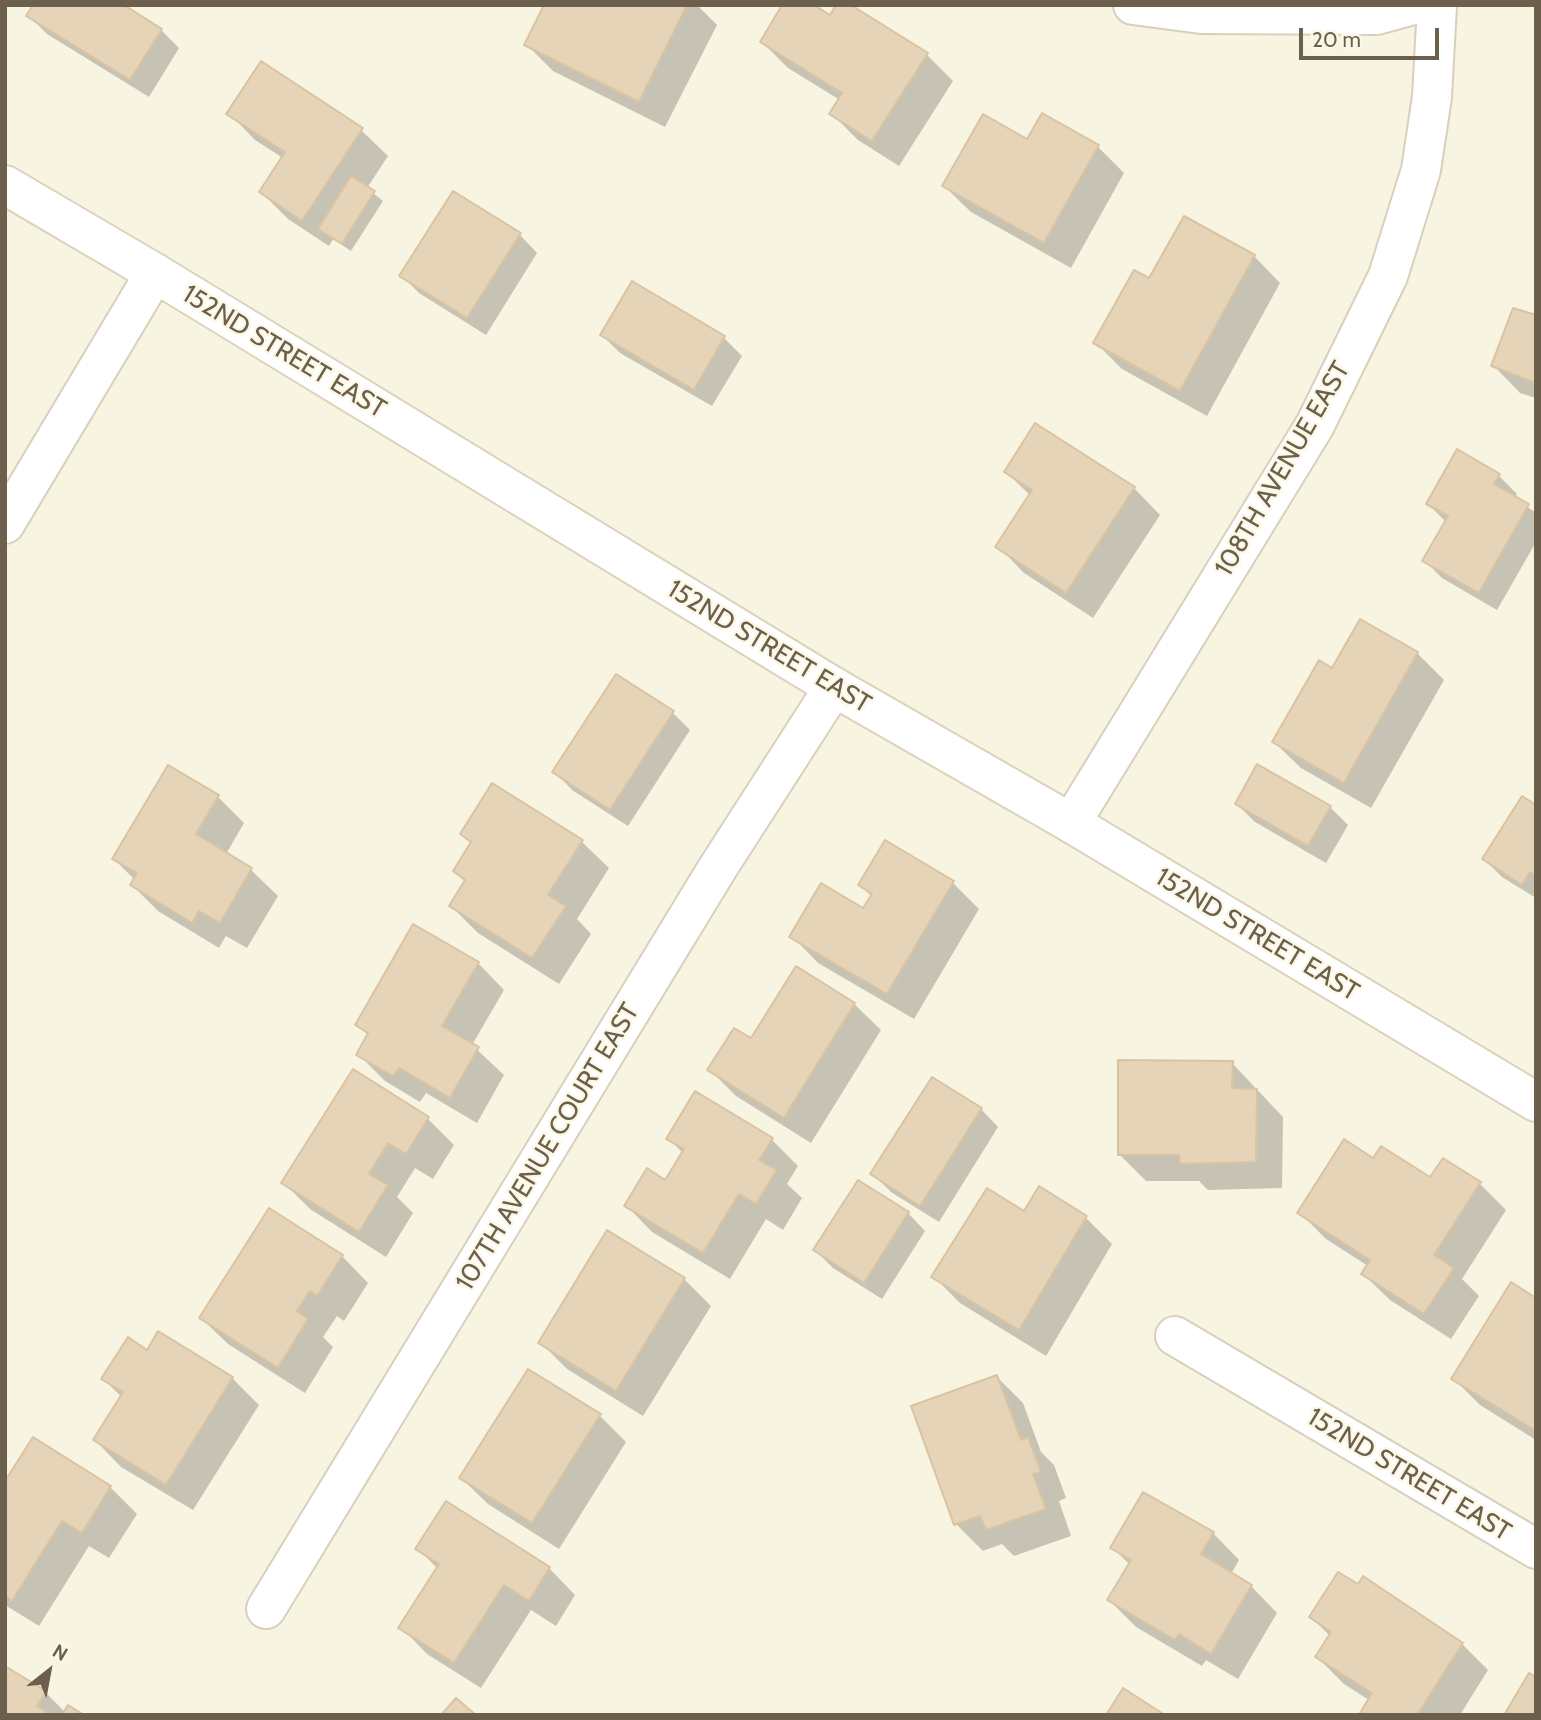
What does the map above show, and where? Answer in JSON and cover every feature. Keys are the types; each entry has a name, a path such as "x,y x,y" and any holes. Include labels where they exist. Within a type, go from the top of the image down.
{"street":[{"path":"1133,5 1201,14 1363,15 1377,15 1413,5"},
{"name":"108TH AVENUE EAST","path":"1071,823 1315,425 1388,276 1421,170 1432,97 1437,5"},
{"name":"152ND STREET EAST","path":"5,185 155,273 834,687 1071,823 1536,1102"},
{"path":"5,524 155,273"},
{"name":"107TH AVENUE COURT EAST","path":"265,1609 717,869 834,687"},
{"name":"152ND STREET EAST","path":"1175,1336 1536,1549"}],"building":[{"path":"33,5 124,5 162,29 130,80 26,16"},
{"path":"544,5 687,5 639,102 524,45"},
{"path":"782,5 814,5 830,15 836,5 851,5 928,53 872,141 829,114 842,93 760,42"},
{"path":"261,61 363,128 302,221 259,192 285,152 226,114"},
{"path":"1042,113 1099,145 1044,243 942,186 983,114 1027,139"},
{"path":"351,176 375,191 342,244 318,229"},
{"path":"453,191 521,233 467,318 399,276"},
{"path":"1184,216 1255,255 1180,391 1093,343 1134,270 1149,278"},
{"path":"632,281 725,336 694,390 600,335"},
{"path":"1513,308 1536,315 1536,383 1491,366"},
{"path":"1035,423 1135,487 1066,593 995,547 1032,490 1004,472"},
{"path":"1457,449 1500,474 1494,484 1529,504 1479,593 1422,561 1448,516 1426,504"},
{"path":"1360,619 1418,652 1344,783 1272,742 1319,660 1332,668"},
{"path":"616,674 674,711 610,810 552,772"},
{"path":"1257,764 1331,806 1308,846 1235,804"},
{"path":"168,765 219,795 196,834 252,868 220,923 199,911 192,923 130,885 137,873 112,859"},
{"path":"492,783 583,840 548,895 566,906 532,958 449,906 465,880 453,871 471,842 460,834"},
{"path":"1522,796 1536,805 1536,876 1530,872 1522,885 1482,859"},
{"path":"885,840 954,881 887,994 789,937 821,883 863,908 872,894 858,885"},
{"path":"413,924 479,962 442,1026 479,1047 450,1098 399,1068 393,1076 356,1055 368,1033 355,1025"},
{"path":"796,966 855,1003 784,1118 707,1070 734,1028 751,1038"},
{"path":"1118,1060 1233,1061 1232,1088 1257,1089 1256,1162 1180,1164 1179,1155 1118,1155"},
{"path":"353,1069 429,1117 406,1154 388,1143 369,1174 388,1185 359,1232 281,1183"},
{"path":"932,1077 982,1108 920,1206 870,1174"},
{"path":"695,1091 773,1138 759,1160 777,1170 756,1204 739,1194 703,1253 624,1206 647,1168 665,1180 684,1149 666,1139"},
{"path":"1344,1139 1373,1158 1381,1146 1430,1177 1443,1158 1481,1182 1434,1255 1454,1268 1424,1314 1361,1274 1370,1260 1297,1213"},
{"path":"858,1180 909,1212 864,1283 813,1250"},
{"path":"1039,1186 1087,1216 1019,1330 931,1277 987,1188 1024,1211"},
{"path":"269,1208 343,1255 317,1296 310,1291 297,1311 308,1319 278,1368 199,1318"},
{"path":"607,1230 685,1278 616,1391 538,1343"},
{"path":"1511,1282 1536,1298 1536,1431 1451,1379"},
{"path":"158,1331 233,1377 166,1485 93,1440 123,1392 101,1379 128,1337 147,1350"},
{"path":"528,1369 601,1414 532,1523 459,1478"},
{"path":"997,1375 1021,1440 1028,1437 1041,1472 1033,1474 1046,1509 986,1530 980,1516 954,1525 911,1406"},
{"path":"33,1437 111,1486 82,1533 62,1521 12,1601 5,1596 5,1481"},
{"path":"1143,1492 1214,1532 1201,1554 1252,1585 1211,1654 1179,1634 1175,1640 1107,1600 1131,1560 1110,1548"},
{"path":"446,1501 550,1567 529,1601 504,1585 454,1663 398,1628 439,1564 415,1549"},
{"path":"1338,1572 1358,1584 1363,1576 1463,1643 1417,1715 1359,1715 1372,1693 1315,1657 1331,1632 1309,1617"},
{"path":"5,1666 46,1691 37,1706 51,1715 5,1715"},
{"path":"1529,1673 1536,1677 1536,1715 1504,1715"},
{"path":"1123,1688 1165,1715 1106,1715"},
{"path":"456,1698 476,1715 441,1715"},
{"path":"68,1705 84,1715 62,1715"}]}
